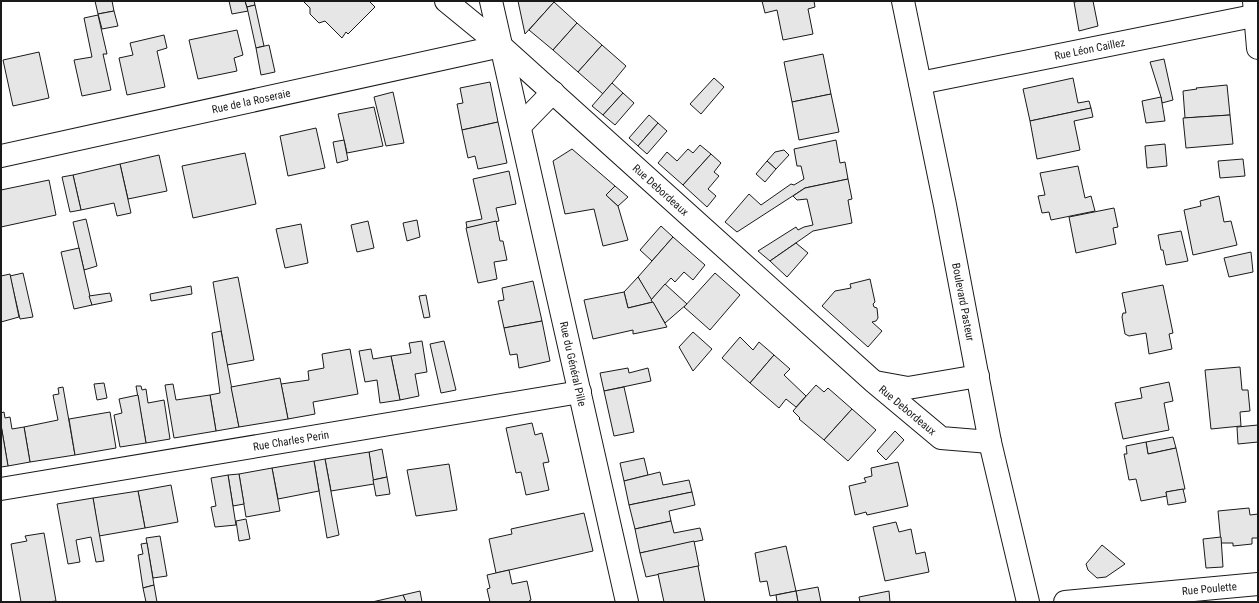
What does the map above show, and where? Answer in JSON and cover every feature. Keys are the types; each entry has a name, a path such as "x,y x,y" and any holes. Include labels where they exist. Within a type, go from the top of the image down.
{"street":[{"name":"Rue Debordeaux","path":"446,1 501,46 874,382 941,438 990,442"},
{"name":"Rue du Général Pille","path":"492,1 627,602"},
{"name":"Boulevard Pasteur","path":"903,1 945,205 990,442 1028,602"},
{"name":"Rue Léon Caillez","path":"920,83 1256,11"},
{"path":"1256,11 1258,48"},
{"name":"Rue de la Roseraie","path":"1,156 501,46"},
{"path":"520,126 553,92"},
{"name":"Rue Debordeaux","path":"874,382 908,388 978,376"},
{"name":"Rue Charles Perin","path":"1,489 580,392"},
{"name":"Rue Poulette","path":"1065,602 1258,584"}],"building":[{"path":"95,1 112,1 114,11 98,14"},
{"path":"229,1 245,1 248,11 232,14"},
{"path":"245,1 254,1 255,5 247,7"},
{"path":"303,1 369,1 375,7 348,34 346,32 342,38 325,21 319,23 310,14 310,8"},
{"path":"518,1 555,1 525,34"},
{"path":"762,1 814,1 815,7 808,9 813,34 783,40 777,10 765,13"},
{"path":"1093,1 1098,26 1079,31 1074,2"},
{"path":"554,2 577,23 553,50 529,30"},
{"path":"255,5 264,46 256,48 247,7"},
{"path":"114,11 118,26 102,29 98,14"},
{"path":"98,15 107,54 103,54 111,90 82,96 74,60 92,57 84,18"},
{"path":"577,23 602,45 578,72 553,50"},
{"path":"237,30 243,55 234,58 237,71 198,79 189,40"},
{"path":"164,35 167,48 157,51 165,87 127,95 119,58 133,55 130,43"},
{"path":"269,45 275,72 261,75 256,48"},
{"path":"602,45 626,66 603,94 578,72"},
{"path":"39,52 49,98 13,106 3,60"},
{"path":"823,54 831,94 792,102 784,62"},
{"path":"1164,59 1173,100 1162,103 1150,62"},
{"path":"714,78 724,87 701,114 690,104"},
{"path":"1073,78 1078,103 1089,101 1091,108 1030,121 1023,89"},
{"path":"490,82 498,122 462,130 457,104 463,103 460,88"},
{"path":"612,83 623,93 603,115 592,106"},
{"path":"1227,85 1230,115 1185,118 1183,91 1197,89 1196,88"},
{"path":"393,92 404,143 386,146 374,97"},
{"path":"623,93 634,103 615,125 603,115"},
{"path":"831,94 839,132 799,140 792,102"},
{"path":"1161,97 1165,121 1146,123 1142,101"},
{"path":"374,107 383,146 347,153 338,114"},
{"path":"1091,108 1093,117 1074,121 1080,150 1037,159 1030,121"},
{"path":"649,115 658,123 638,146 629,138"},
{"path":"1230,115 1233,144 1186,148 1183,118"},
{"path":"498,122 507,163 478,169 475,156 468,158 462,130"},
{"path":"658,123 667,131 647,154 638,146"},
{"path":"316,128 325,168 288,176 280,136"},
{"path":"344,140 348,160 337,163 333,142"},
{"path":"836,140 840,163 845,162 848,179 805,188 737,232 725,222 749,194 761,205 791,184 794,185 804,179 801,166 797,166 794,149"},
{"path":"1165,144 1167,166 1147,168 1145,146"},
{"path":"700,145 711,154 683,185 658,163 667,152 677,161 688,149 693,153"},
{"path":"572,149 615,186 606,195 618,206 628,240 603,246 594,209 565,214 553,161"},
{"path":"784,150 789,155 776,169 767,161 775,152"},
{"path":"245,153 256,204 193,218 182,166"},
{"path":"711,154 721,163 714,172 719,176 708,189 716,196 707,207 683,185"},
{"path":"159,155 167,191 128,199 120,164"},
{"path":"1243,159 1245,176 1220,178 1218,161"},
{"path":"767,161 776,169 765,182 756,174"},
{"path":"120,164 131,213 117,216 114,203 81,210 73,175"},
{"path":"1078,166 1085,198 1091,196 1095,211 1051,220 1049,212 1042,213 1038,196 1045,195 1040,173"},
{"path":"509,171 516,204 496,208 499,221 467,228 466,222 482,219 473,179"},
{"path":"73,175 81,210 70,212 62,177"},
{"path":"848,179 852,199 848,200 852,223 813,231 770,261 758,251 796,227 798,230 813,225 807,199 797,200 793,196 805,188"},
{"path":"49,180 56,215 1,227 1,190"},
{"path":"615,186 628,197 618,206 606,195"},
{"path":"1219,196 1224,222 1231,221 1237,245 1193,255 1184,210 1201,206 1200,201"},
{"path":"1114,208 1118,227 1113,228 1116,244 1076,253 1069,217"},
{"path":"86,219 97,266 84,270 73,222"},
{"path":"417,220 420,237 407,241 403,223"},
{"path":"368,221 374,248 357,252 351,225"},
{"path":"496,221 500,241 503,241 507,260 494,262 497,279 478,283 466,228"},
{"path":"301,224 308,263 285,268 276,229"},
{"path":"661,226 673,237 652,261 640,250"},
{"path":"1181,231 1188,261 1166,265 1158,235"},
{"path":"673,237 705,265 693,280 684,272 675,282 671,278 651,300 638,277"},
{"path":"796,243 808,253 787,277 770,261"},
{"path":"79,248 92,305 74,309 61,252"},
{"path":"1251,252 1253,272 1229,277 1224,258"},
{"path":"23,273 33,317 20,319 10,276"},
{"path":"715,273 740,295 710,330 684,307"},
{"path":"10,274 19,317 1,322 1,276"},
{"path":"238,277 254,360 227,365 213,282"},
{"path":"638,277 653,302 628,308 624,292"},
{"path":"870,279 875,302 873,304 874,307 877,308 878,318 876,321 872,322 882,331 868,347 822,306 835,291 851,288 850,284"},
{"path":"533,281 542,321 504,328 498,301 504,300 502,288"},
{"path":"665,284 687,304 665,323 651,300"},
{"path":"1163,285 1173,333 1169,334 1172,349 1149,354 1146,333 1129,336 1125,334 1122,317 1123,313 1126,313 1122,293"},
{"path":"191,286 192,294 151,301 150,294"},
{"path":"624,292 628,308 653,302 667,327 633,334 633,330 593,339 584,300"},
{"path":"110,293 112,301 92,305 89,296"},
{"path":"426,295 430,317 424,318 419,296"},
{"path":"542,321 550,361 519,368 517,354 510,355 504,328"},
{"path":"221,331 239,427 216,431 210,395 220,393 212,333"},
{"path":"693,332 712,349 693,371 679,347"},
{"path":"740,337 753,350 759,342 774,355 750,383 722,358"},
{"path":"422,341 427,372 415,374 419,396 400,400 391,356 411,353 409,343"},
{"path":"444,341 456,390 441,393 430,344"},
{"path":"350,349 358,394 313,402 315,414 288,419 281,384 309,380 308,371 324,368 322,354"},
{"path":"371,349 373,359 391,356 400,400 380,403 377,380 365,382 359,351"},
{"path":"774,355 790,369 784,375 806,396 796,407 786,399 779,408 750,383"},
{"path":"1240,367 1242,390 1248,390 1250,411 1240,412 1241,426 1211,429 1205,370"},
{"path":"628,368 629,373 648,368 651,381 604,391 600,373"},
{"path":"280,378 288,419 239,427 231,387"},
{"path":"1169,382 1173,401 1164,403 1169,430 1123,439 1115,403 1142,398 1140,388"},
{"path":"104,383 107,398 97,400 94,384"},
{"path":"173,384 176,400 210,395 216,431 174,438 165,385"},
{"path":"816,385 824,392 828,388 852,409 824,440 799,419 800,418 793,411"},
{"path":"136,386 141,386 142,390 146,389 148,403 164,400 170,439 146,443"},
{"path":"63,387 75,455 30,462 24,427 58,420 53,395 59,394 58,388"},
{"path":"624,387 634,432 614,436 604,391"},
{"path":"138,395 146,443 120,447 114,415 122,413 119,399"},
{"path":"852,409 876,430 848,461 824,440"},
{"path":"4,412 5,418 10,417 12,429 24,427 30,462 8,466 1,425 1,413"},
{"path":"110,412 116,448 75,455 69,419"},
{"path":"532,423 535,435 542,433 549,462 543,463 549,490 526,495 521,472 516,473 506,428"},
{"path":"1,425 8,466 1,467"},
{"path":"1258,425 1258,442 1238,444 1237,427"},
{"path":"895,431 904,440 886,460 877,451"},
{"path":"1173,437 1176,448 1148,454 1146,442"},
{"path":"1146,442 1148,454 1176,448 1185,489 1166,492 1167,496 1141,501 1136,479 1129,480 1124,454 1127,454 1126,446"},
{"path":"382,449 387,477 373,480 369,452"},
{"path":"369,452 374,484 331,491 325,459"},
{"path":"644,458 648,475 624,481 620,463"},
{"path":"325,459 339,535 327,538 314,461"},
{"path":"314,461 319,491 278,499 272,468"},
{"path":"898,462 908,506 867,515 866,512 855,515 849,486 866,482 864,478 872,476 871,468"},
{"path":"449,464 457,510 416,516 407,470"},
{"path":"272,468 280,511 246,517 239,474"},
{"path":"660,472 663,485 689,480 692,492 629,505 624,481"},
{"path":"239,474 244,504 233,506 228,475"},
{"path":"228,475 236,525 215,527 211,507 216,506 211,478"},
{"path":"387,477 390,494 376,496 373,480"},
{"path":"171,485 178,522 145,528 138,491"},
{"path":"1183,489 1186,502 1168,505 1166,492"},
{"path":"138,491 145,528 99,536 93,498"},
{"path":"692,492 695,505 669,511 671,521 635,529 629,505"},
{"path":"93,498 104,561 96,562 91,537 76,540 80,562 68,564 57,504"},
{"path":"1249,508 1250,515 1258,514 1258,538 1252,538 1252,544 1233,546 1233,543 1221,543 1218,511"},
{"path":"584,513 593,551 496,573 489,539 512,534 511,529"},
{"path":"246,519 250,539 239,541 236,521"},
{"path":"671,521 674,533 700,528 703,540 640,553 635,529"},
{"path":"896,522 899,532 911,529 916,554 925,552 929,572 885,581 873,527"},
{"path":"44,533 56,601 21,602 11,544 27,541 25,536"},
{"path":"160,536 167,576 153,578 146,538"},
{"path":"1221,537 1223,567 1206,568 1203,539"},
{"path":"694,541 699,566 646,577 640,553"},
{"path":"147,543 154,585 143,588 138,555 143,554 141,544"},
{"path":"1102,545 1125,564 1106,577 1097,578 1088,570 1086,564"},
{"path":"786,546 796,591 770,596 767,581 760,582 755,553"},
{"path":"698,566 705,602 664,602 658,574"},
{"path":"509,570 512,584 527,581 531,600 529,602 490,602 487,589 490,588 487,575"},
{"path":"154,585 157,602 146,602 143,588"},
{"path":"818,587 821,602 798,602 796,591"},
{"path":"420,591 422,602 406,602 403,595"},
{"path":"796,591 798,602 777,602 776,595"},
{"path":"889,591 890,602 860,602 859,597"},
{"path":"403,595 406,602 372,602 394,597"}]}
